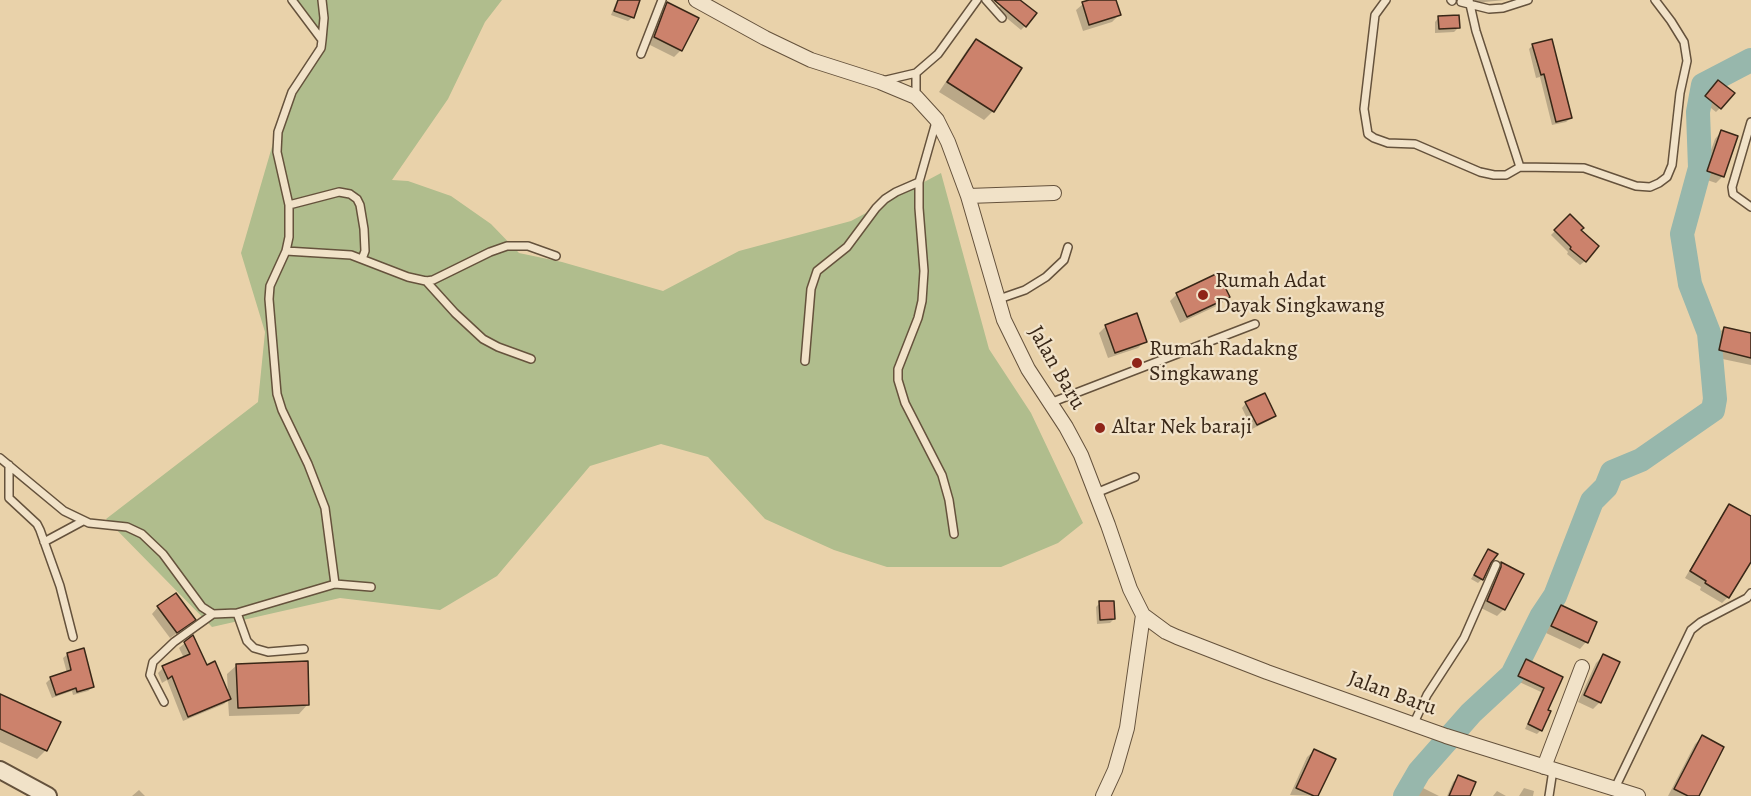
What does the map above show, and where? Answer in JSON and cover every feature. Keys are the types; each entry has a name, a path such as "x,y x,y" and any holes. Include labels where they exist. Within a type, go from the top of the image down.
{"street":[{"name":"Jalan Baru","path":"696,0 811,60 880,82 916,97 937,120 968,196 1004,320 1018,351 1081,455 1130,589 1143,615 1166,632 1267,672 1451,737 1638,796"},
{"path":"968,196 1054,193"},
{"path":"1102,796 1115,770 1127,728 1143,615"},
{"path":"1549,769 1582,667"},
{"path":"0,770 48,796"}],"lane":[{"path":"292,0 322,40"},
{"path":"322,0 324,18 321,48 292,92 278,132 277,152 289,205 289,237 286,251 270,286 269,299 275,381 282,410 308,464 325,508 335,584"},
{"path":"641,54 662,0"},
{"path":"880,82 916,74 938,54 977,0"},
{"path":"986,0 1002,18"},
{"path":"1386,0 1375,15 1364,109 1368,134 1380,141 1415,144 1494,176 1506,175 1520,167 1584,168 1636,186 1650,187 1667,177 1672,165 1687,52 1684,42 1655,0"},
{"path":"1466,2 1489,9 1503,8 1528,0"},
{"path":"1466,2 1520,167"},
{"path":"916,74 916,97"},
{"path":"937,120 919,182 924,271 922,301 918,318 898,369 898,380 905,403 942,474 954,534"},
{"path":"1751,122 1732,187 1733,194 1751,207"},
{"path":"805,361 811,289 817,271 847,247 885,199 919,182"},
{"path":"289,205 339,192 350,194 357,199 364,230 365,251 362,259"},
{"path":"286,251 343,254 426,281 433,280 507,246 528,246 556,256"},
{"path":"999,299 1024,290 1046,277 1064,260 1068,247"},
{"path":"426,281 483,339 531,359"},
{"path":"1050,403 1256,324"},
{"path":"0,458 64,511 83,521 127,527 142,534 163,554 202,607 213,614"},
{"path":"9,465 9,498 37,524 60,586 73,637"},
{"path":"1096,493 1135,477"},
{"path":"44,542 83,521"},
{"path":"1414,723 1427,695 1464,638 1496,565"},
{"path":"164,702 150,675 153,662 174,642 213,614 237,613 335,584 371,587"},
{"path":"1616,788 1691,630 1701,622 1747,598 1751,593"},
{"path":"237,613 247,640 254,648 268,652 304,649"},
{"path":"1549,769 1549,796"}],"green space":[{"path":"294,0 502,0 485,22 448,99 392,180 408,181 451,196 491,224 519,253 562,262 663,291 739,251 851,221 941,173 989,349 1031,413 1083,523 1058,543 1001,567 887,567 834,550 765,519 708,457 661,444 590,466 497,576 440,610 340,598 212,627 106,519 258,402 265,332 241,253 276,133 324,41"}],"building":[{"path":"618,0 640,0 634,18 614,11"},
{"path":"994,0 1020,0 1037,13 1026,27"},
{"path":"1116,0 1121,15 1089,25 1082,2"},
{"path":"667,2 699,18 682,51 654,37"},
{"path":"1459,15 1460,28 1439,29 1438,16"},
{"path":"976,39 1022,68 994,112 947,82"},
{"path":"1552,39 1572,118 1556,122 1544,74 1541,75 1532,44"},
{"path":"1718,80 1735,93 1721,109 1705,96"},
{"path":"1721,130 1738,136 1724,177 1707,171"},
{"path":"1570,214 1584,228 1581,230 1599,246 1586,262 1570,249 1571,247 1554,230"},
{"name":"Rumah Adat Dayak Singkawang","path":"1218,273 1230,297 1187,317 1176,293"},
{"path":"1137,313 1147,342 1115,353 1105,325"},
{"path":"1724,327 1751,333 1751,358 1719,350"},
{"path":"1265,393 1276,416 1257,425 1245,402"},
{"path":"1729,504 1751,516 1751,562 1729,598 1690,571"},
{"path":"1488,549 1498,554 1483,580 1474,575"},
{"path":"1501,562 1524,574 1505,610 1487,601"},
{"path":"176,593 196,620 177,633 157,606"},
{"path":"1099,601 1114,601 1115,619 1100,620"},
{"path":"1561,605 1597,622 1588,643 1551,626"},
{"path":"193,635 207,665 215,661 231,699 188,717 172,676 168,679 162,666 190,654 184,642"},
{"path":"84,648 94,687 77,692 76,688 56,695 50,677 71,670 67,653"},
{"path":"1603,654 1620,662 1601,703 1584,695"},
{"path":"1526,659 1563,677 1548,710 1551,711 1542,731 1528,724 1544,688 1518,676"},
{"path":"308,661 309,705 238,708 236,664"},
{"path":"0,694 61,722 47,751 0,729"},
{"path":"1702,735 1724,747 1699,796 1688,796 1674,789"},
{"path":"1314,749 1336,759 1318,796 1296,788"},
{"path":"1458,775 1476,782 1470,796 1449,796"}],"waterway":[{"path":"1405,796 1419,772 1471,713 1512,675 1541,617 1555,596 1592,501 1606,487 1612,472 1641,460 1713,410 1715,399 1709,333 1690,284 1682,234 1700,168 1698,112 1703,85 1751,60"}],"place":[{"name":"Rumah Adat Dayak Singkawang","path":"1203,295"},
{"name":"Rumah Radakng Singkawang","path":"1137,363"},
{"name":"Altar Nek baraji","path":"1100,428"}]}
